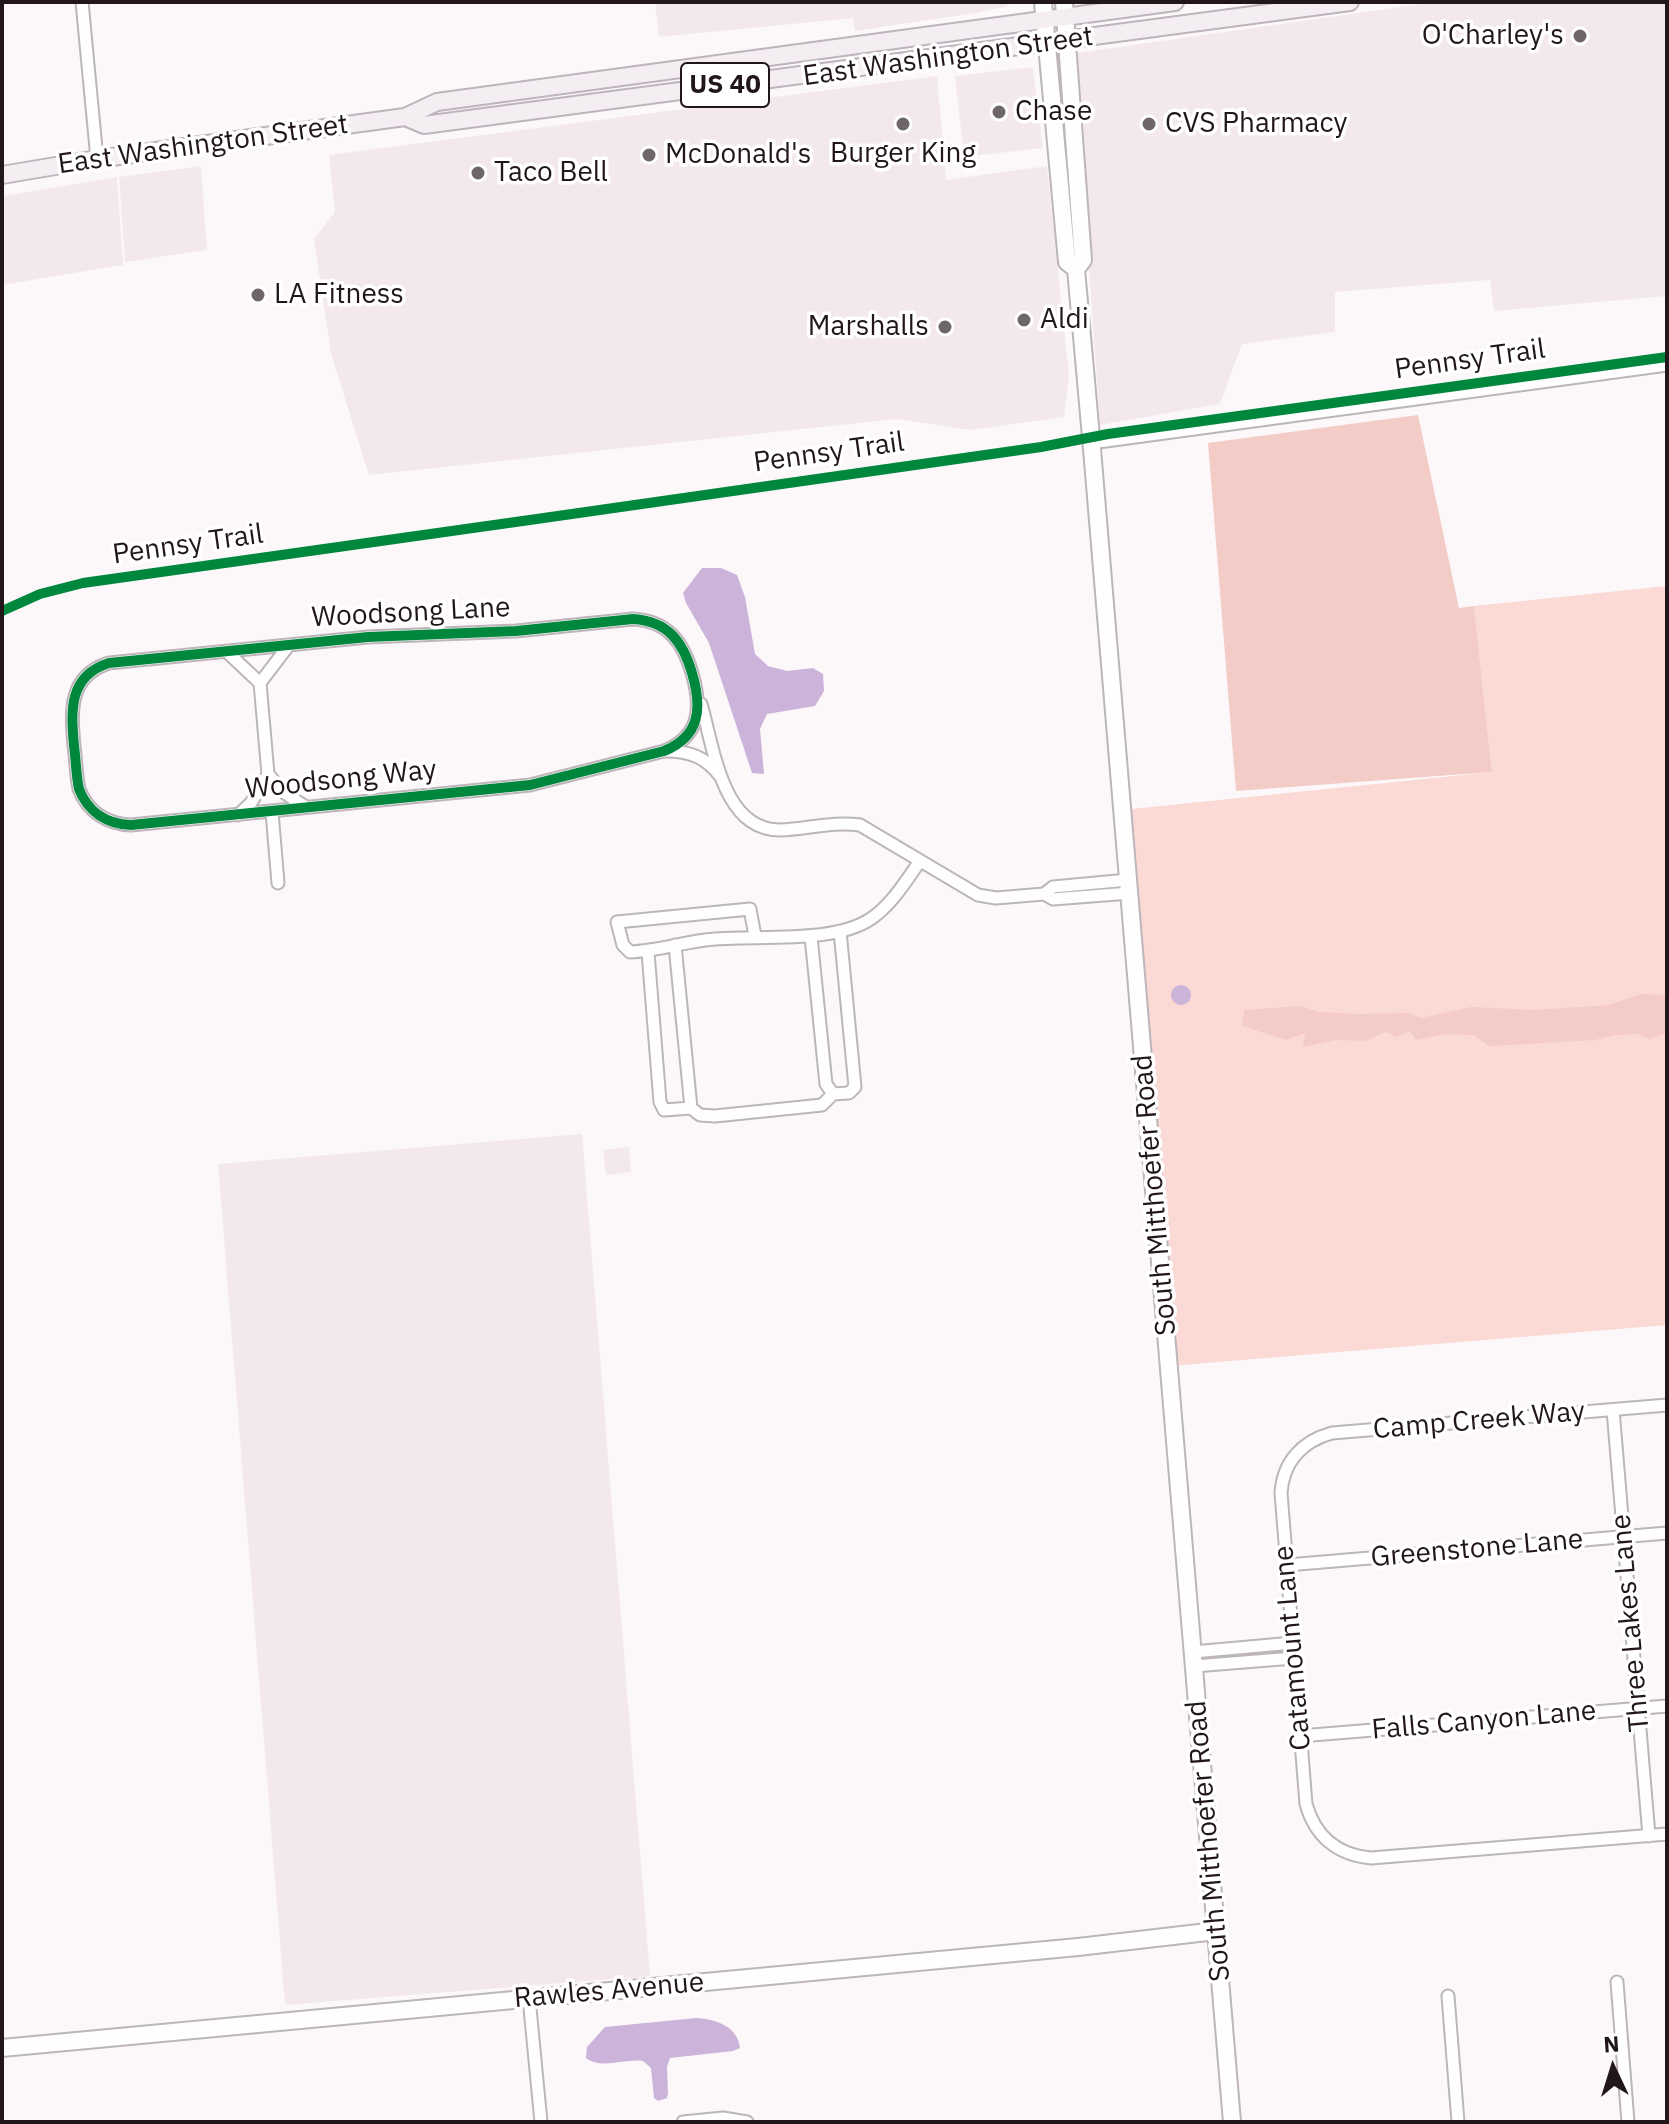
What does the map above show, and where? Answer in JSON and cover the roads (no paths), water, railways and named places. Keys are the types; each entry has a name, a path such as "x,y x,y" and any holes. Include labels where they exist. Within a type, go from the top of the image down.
{"main road":[{"name":"East Washington Street","path":"1051,30 1064,9 1175,2"},
{"name":"East Washington Street","path":"405,117 424,125 1051,30 1350,2"},
{"path":"1051,30 1064,9"},
{"name":"East Washington Street","path":"2,175 405,117 437,102 1027,22 1051,30"},
{"name":"South Mitthoefer Road","path":"1051,30 1062,114 1070,153 1078,165 1083,260 1076,269 1232,2122"},
{"name":"South Mitthoefer Road","path":"1051,30 1067,262 1076,269"},
{"name":"Rawles Avenue","path":"2,2048 1078,1947 1216,1931"}],"street":[{"path":"82,2 97,159"},
{"path":"1091,443 1667,365"},
{"name":"Woodsong Lane","path":"74,748 72,703 82,682 96,669 118,661 368,637 516,631 645,619 661,625 679,640 686,653 724,783"},
{"path":"260,683 289,645"},
{"path":"226,651 260,683 268,774 283,792 306,807"},
{"path":"663,752 681,741 692,728 698,696"},
{"name":"Woodsong Way","path":"74,748 77,780 83,800 105,819 131,825 530,785 663,752 683,751 696,755 712,766 741,815 757,825 778,830 858,824 978,895 996,898 1044,894 1053,887 1129,887"},
{"path":"238,815 251,803 268,774"},
{"path":"272,812 278,883"},
{"path":"755,936 750,909 617,922 623,945 630,952 648,952 706,939 811,937 840,931 872,918 888,904 920,861"},
{"path":"648,952 660,1102 664,1110 691,1108 700,1115 822,1105 833,1094 849,1093 855,1087 840,931"},
{"path":"811,937 826,1084 833,1094"},
{"path":"675,945 691,1108"},
{"name":"Camp Creek Way","path":"1296,1453 1313,1440 1332,1433 1667,1405"},
{"name":"Three Lakes Lane","path":"1613,1410 1649,1836"},
{"name":"Catamount Lane","path":"1296,1453 1281,1484 1300,1736 1306,1804 1316,1829 1326,1841 1354,1857 1371,1858 1649,1836"},
{"name":"Greenstone Lane","path":"1287,1565 1667,1533"},
{"path":"1194,1659 1293,1643"},
{"path":"1194,1659 1294,1658"},
{"name":"Falls Canyon Lane","path":"1300,1736 1667,1706"},
{"path":"1649,1836 1667,1834"},
{"path":"1617,1982 1628,2122"},
{"path":"1448,1996 1458,2122"},
{"path":"529,1998 541,2122"},
{"path":"683,2122 723,2118 747,2122"}],"place":[{"name":"O'Charley's","path":"1580,36"},
{"name":"Chase","path":"999,112"},
{"name":"Burger King","path":"903,124"},
{"name":"CVS Pharmacy","path":"1149,124"},
{"name":"McDonald's","path":"649,155"},
{"name":"Taco Bell","path":"478,173"},
{"name":"LA Fitness","path":"258,295"},
{"name":"Aldi","path":"1024,320"},
{"name":"Marshalls","path":"945,327"}]}
